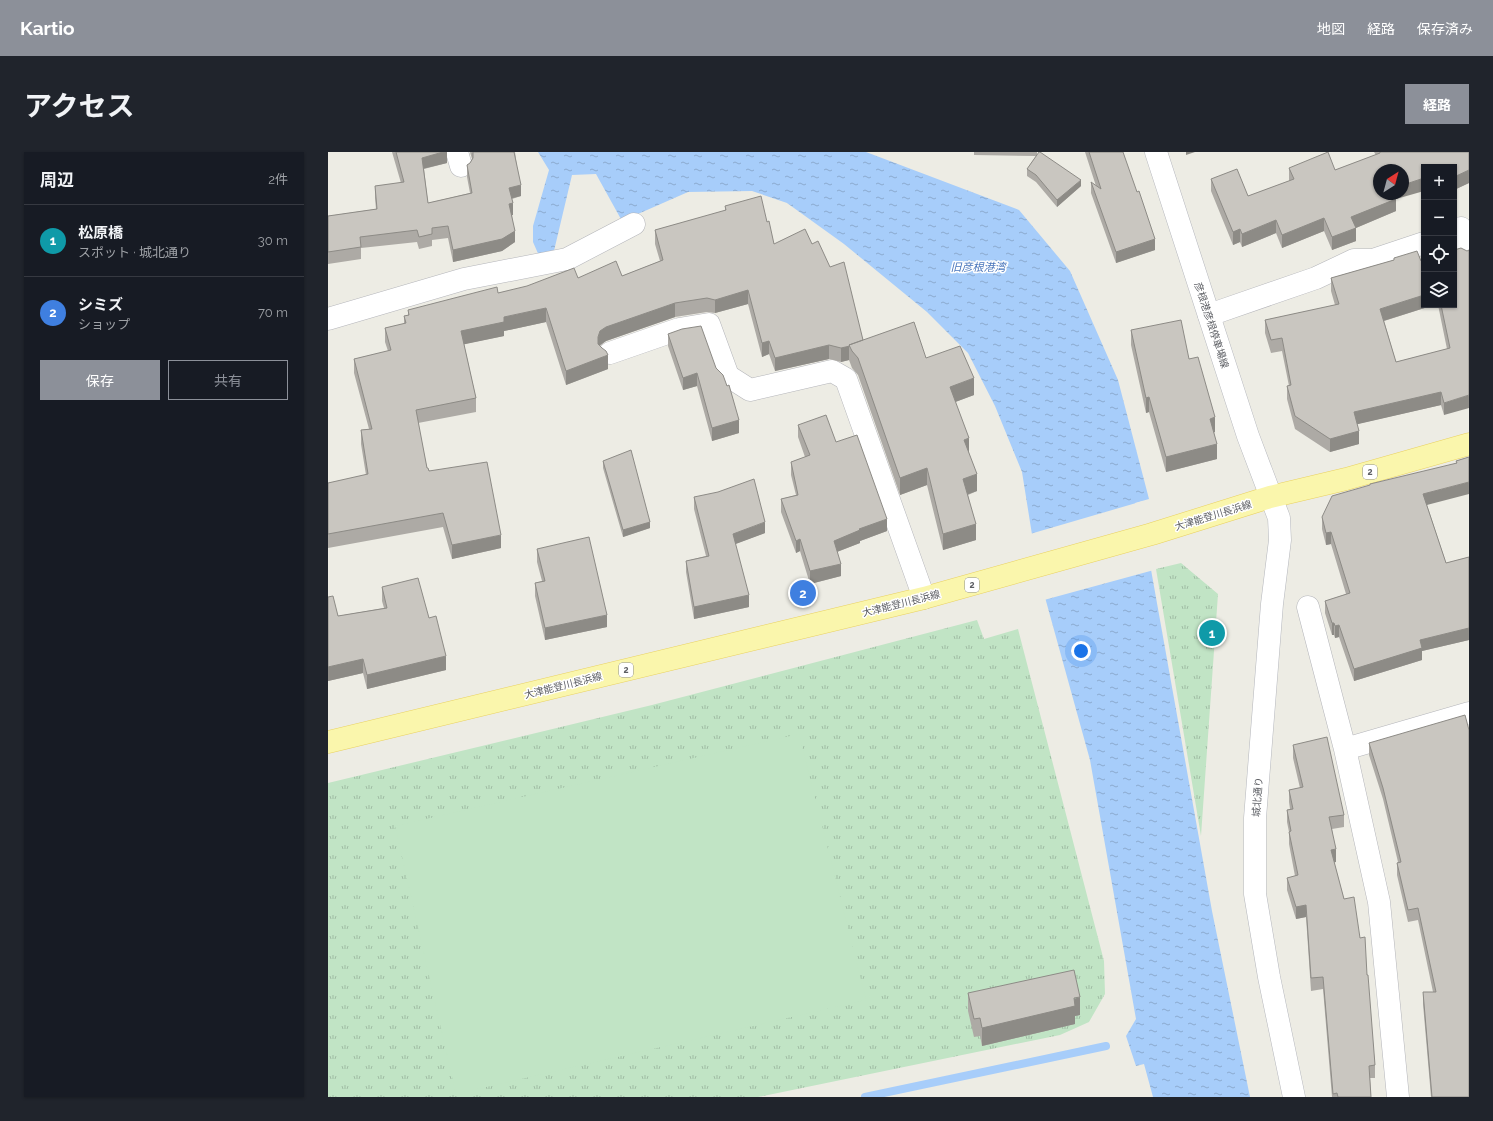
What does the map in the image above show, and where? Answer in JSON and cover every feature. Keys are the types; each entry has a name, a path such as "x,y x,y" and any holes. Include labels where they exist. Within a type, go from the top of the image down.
{"main road":[{"name":"大津能登川長浜線","path":"328,742 924,598 1152,534 1270,497 1346,479 1469,444"}],"street":[{"name":"彦根港彦根停車場線","path":"1156,152 1248,436 1270,497"},
{"path":"328,320 464,279 567,259 634,224"},
{"path":"1461,228 1469,251"},
{"path":"1209,315 1316,278 1354,260 1373,260 1421,244"},
{"path":"610,353 679,329 709,324 728,376 750,390 832,371 846,379 924,598"},
{"name":"城北通り","path":"1270,497 1279,518 1280,540 1272,604 1256,818 1256,894 1269,977 1294,1097"},
{"path":"1308,607 1345,749 1379,902 1398,1097"},
{"path":"1345,749 1469,713"}],"green space":[{"path":"1181,563 1218,594 1201,836 1156,569"},
{"path":"977,620 984,639 1018,629 1104,961 1105,994 1089,1022 1060,1035 758,1097 328,1097 328,783 652,705"},
{"path":"799,734 866,1000 456,1094 395,826"}],"water":[{"name":"旧彦根港湾","path":"538,152 866,152 1019,210 1070,271 1118,380 1149,499 1135,503 1150,564 1212,911 1250,1097 1153,1097 1144,1064 1136,1066 1126,1036 1136,1019 1090,760 1038,572 1022,472 995,406 968,353 927,312 844,244 787,203 752,191 688,192 622,221 596,174 572,175 553,255 540,258 533,242 533,226 549,170"}],"pier":[{"path":"1143,501 1144,503 1138,505 1154,570 1044,600 1036,572 1030,534"}],"building":[{"path":"396,152 443,152 422,158 428,203 472,193 467,165 473,158 473,152 514,152 521,185 509,188 513,203 509,204 515,231 502,239 453,250 448,226 432,228 432,234 419,237 417,230 360,237 361,247 328,252 328,216 377,209 375,186 404,182"},
{"path":"1039,152 1081,180 1057,200 1036,175 1027,169"},
{"path":"1089,152 1123,152 1137,192 1139,191 1155,239 1116,252 1091,182 1101,189"},
{"path":"1328,152 1335,170 1380,152 1469,152 1469,170 1457,176 1457,164 1421,164 1421,179 1409,183 1409,164 1373,164 1373,200 1394,200 1351,217 1356,228 1332,237 1324,218 1282,235 1276,220 1242,234 1240,229 1233,232 1211,179 1237,169 1248,196 1294,179 1289,168"},
{"path":"761,196 774,244 805,229 812,244 818,241 830,267 844,262 863,340 841,348 829,345 775,358 769,341 762,343 748,290 715,300 707,298 675,303 606,327 600,331 598,344 606,351 608,355 566,371 546,308 504,317 504,322 461,331 476,398 416,410 427,468 429,471 487,462 501,535 452,545 443,513 328,534 328,483 368,474 361,430 372,429 354,359 391,350 385,328 406,323 404,316 409,315 408,310 497,287 498,293 527,286 574,268 578,278 616,261 622,276 663,260 655,230 726,210 725,206"},
{"path":"1461,248 1467,251 1469,250 1469,395 1444,403 1441,392 1354,412 1359,431 1330,439 1295,416 1287,386 1291,385 1282,338 1271,340 1265,320 1339,304 1331,278 1394,260 1394,258 1417,251 1421,261 1421,296 1380,309 1396,362 1450,348 1442,308 1457,308 1457,249"},
{"path":"1181,320 1189,359 1198,357 1215,417 1210,419 1217,444 1166,457 1149,397 1146,398 1131,330"},
{"path":"914,322 926,358 960,346 974,378 950,387 969,438 964,440 977,474 963,479 976,524 943,534 927,468 900,478 858,358 849,345"},
{"path":"701,326 716,368 723,375 727,386 729,385 739,420 712,428 697,373 683,378 668,334 682,329"},
{"path":"826,415 836,442 857,435 887,519 859,529 860,530 834,541 841,564 810,571 800,539 796,541 781,499 798,495 791,462 810,455 798,425"},
{"path":"631,450 650,522 623,530 603,461"},
{"path":"1469,457 1469,482 1423,494 1446,563 1469,557 1469,628 1420,640 1422,648 1354,669 1339,625 1335,626 1334,623 1332,623 1325,601 1350,593 1331,532 1326,533 1322,517 1332,496 1370,484 1457,463 1456,461"},
{"path":"754,479 765,522 733,534 749,595 694,607 686,561 709,556 694,497 718,492"},
{"path":"589,537 607,615 545,628 535,583 545,581 537,549"},
{"path":"418,578 429,618 436,616 446,656 367,675 363,659 328,667 328,597 333,596 338,616 387,608 382,587"},
{"path":"1465,715 1469,730 1469,1097 1432,1097 1423,992 1436,992 1418,908 1408,910 1397,863 1401,862 1383,788 1369,743"},
{"path":"1327,737 1344,815 1329,817 1336,849 1331,850 1344,899 1354,897 1360,938 1365,937 1375,1065 1369,1066 1371,1097 1338,1097 1337,1093 1333,1094 1323,977 1311,978 1306,905 1296,907 1287,878 1298,875 1289,832 1291,831 1287,810 1293,809 1289,790 1303,787 1293,745"},
{"path":"1074,970 1080,997 1074,998 1075,1006 982,1028 980,1018 974,1019 968,993"}],"waterway":[{"path":"865,1097 1106,1046"}],"place":[{"name":"シミズ","path":"803,593"},
{"name":"松原橋","path":"1212,633"}]}
